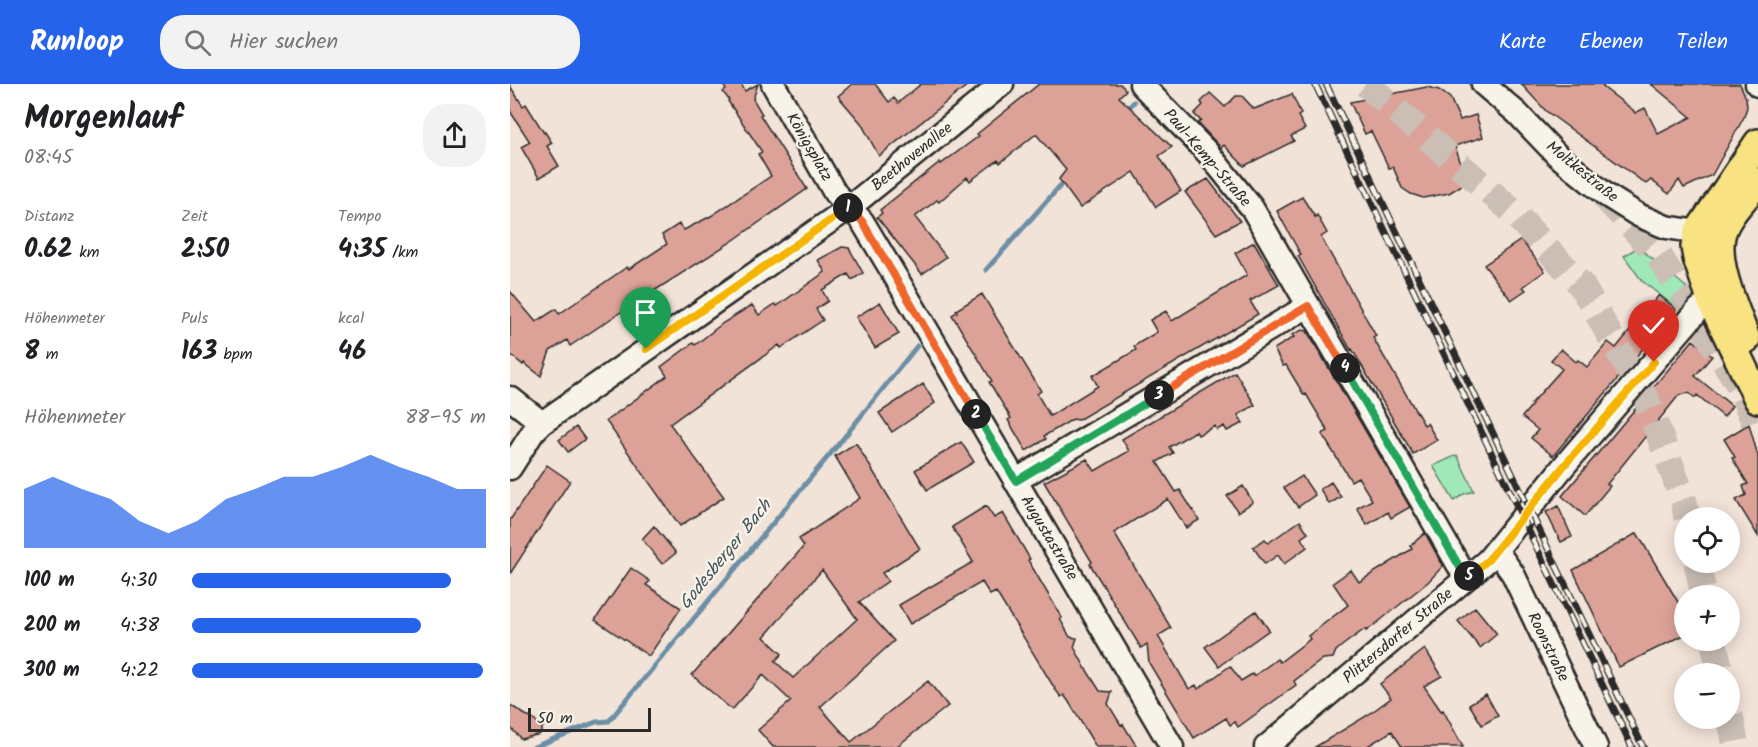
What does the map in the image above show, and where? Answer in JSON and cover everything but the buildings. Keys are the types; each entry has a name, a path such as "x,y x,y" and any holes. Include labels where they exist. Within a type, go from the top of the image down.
{"main road":[{"path":"1710,233 1758,143"},
{"path":"1758,182 1733,213 1695,247 1712,303 1758,399"},
{"path":"1710,233 1721,250 1730,296 1756,369"}],"street":[{"name":"Königsplatz","path":"773,84 835,193 850,207"},
{"name":"Beethovenallee","path":"510,468 533,432 542,423 850,207 1002,84"},
{"name":"Paul-Kemp-Straße","path":"1141,84 1208,153 1252,208 1466,578"},
{"name":"Moltkestraße","path":"1483,84 1517,113 1557,154 1606,195 1638,215 1666,227 1710,233"},
{"name":"Augustastraße","path":"850,207 862,221 896,277 1172,747"},
{"name":"Plittersdorfer Straße","path":"1266,747 1488,560 1563,467 1699,309 1712,303"},
{"path":"1016,481 1308,306"},
{"path":"510,398 542,423"},
{"name":"Roonstraße","path":"1496,550 1513,574 1596,747"}],"green space":[{"path":"1638,247 1686,287 1685,296 1675,307 1642,281 1624,256"},
{"path":"1457,455 1474,491 1454,501 1433,466"}],"waterway":[{"name":"Godesberger Bach","path":"1125,112 1134,102"},
{"name":"Godesberger Bach","path":"986,270 1060,186"},
{"name":"Godesberger Bach","path":"534,747 596,722 609,721 917,346"}],"tunnel":[{"path":"1366,84 1512,211 1582,286 1647,401 1685,507"},
{"path":"1604,196 1659,256 1741,388 1758,432"},
{"path":"1699,573 1702,585"},
{"path":"1716,651 1718,663"},
{"path":"1733,729 1736,747"}],"railway":[{"path":"1315,84 1632,747"},
{"path":"1326,84 1643,747"}],"route":[{"path":"646,349 850,207 862,221 1016,481 1308,306 1404,467 1466,578 1488,560 1563,467 1654,362"}]}
